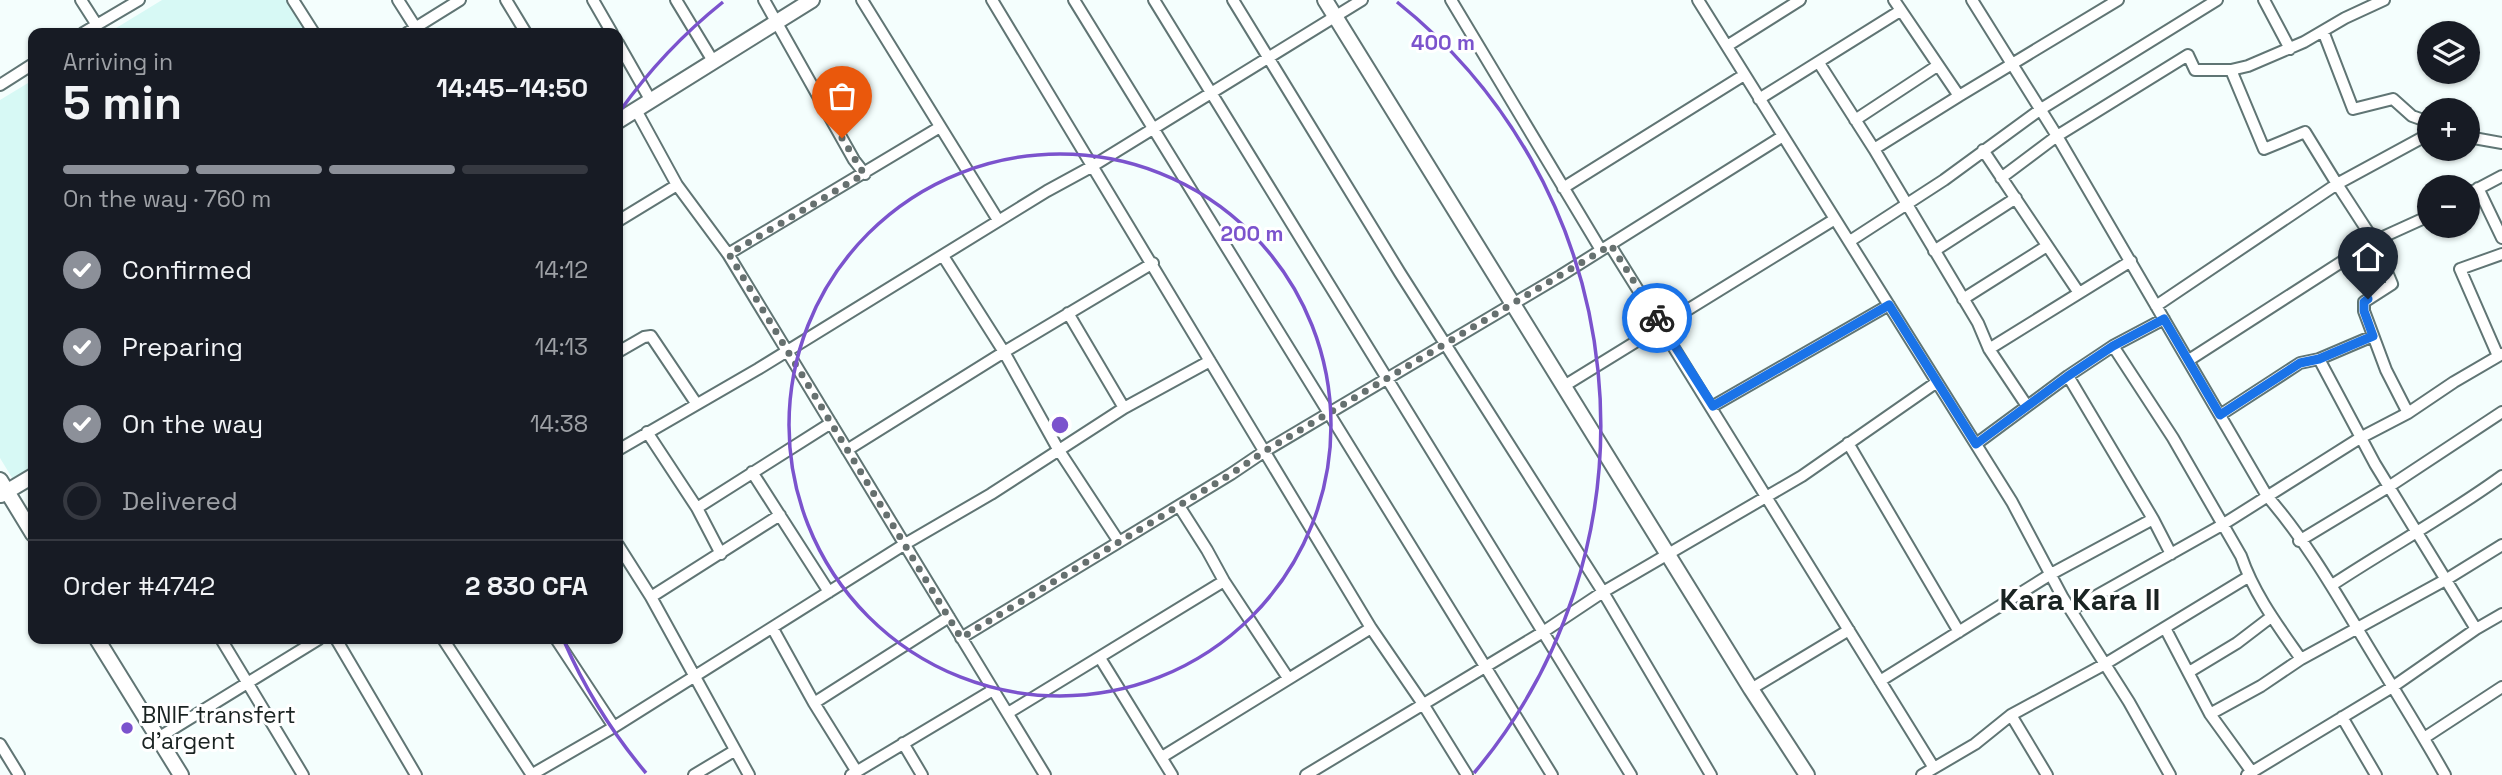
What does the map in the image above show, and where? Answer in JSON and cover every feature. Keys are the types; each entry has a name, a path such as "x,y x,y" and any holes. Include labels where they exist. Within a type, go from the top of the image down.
{"street":[{"path":"81,0 97,25"},
{"path":"92,28 139,0"},
{"path":"293,0 311,28"},
{"path":"398,0 412,28"},
{"path":"418,28 460,0"},
{"path":"506,0 523,28"},
{"path":"593,0 609,28"},
{"path":"676,0 713,61"},
{"path":"764,0 864,174"},
{"path":"623,118 812,0"},
{"path":"862,0 998,220"},
{"path":"992,0 1371,628 1467,775"},
{"path":"1074,0 1552,775"},
{"path":"1154,0 1631,775"},
{"path":"1233,0 1444,343 1603,592 1712,775"},
{"path":"1325,0 1751,689 1807,775"},
{"path":"623,447 788,351 998,220 1091,167 1362,0"},
{"path":"1451,0 1563,188 1663,327 1713,406 1766,498 1934,768"},
{"path":"1698,0 2012,502 2071,610 2170,775"},
{"path":"1727,46 1782,5 1800,0"},
{"path":"1894,0 1959,96"},
{"path":"1874,149 2118,0"},
{"path":"1850,242 1944,180 2041,108 2217,0"},
{"path":"2264,0 2290,48"},
{"path":"2001,178 2057,136 2188,55 2195,70 2231,70 2248,66 2290,48 2384,0"},
{"path":"1977,2 2267,496 2288,520 2332,585 2445,775"},
{"path":"1759,99 1900,11"},
{"path":"2323,31 2353,109 2393,99 2417,118"},
{"path":"623,52 651,101"},
{"path":"1819,63 1978,323 1989,349 2027,406"},
{"path":"1,80 28,66"},
{"path":"1856,120 1937,66"},
{"path":"2231,70 2264,149 2305,132 2374,242 2392,284 2364,302 2364,311 2386,370 2408,414"},
{"path":"1563,188 1744,75"},
{"path":"636,110 677,185 729,254 1045,775"},
{"path":"729,254 940,127"},
{"path":"961,638 1265,451 1606,247 1783,136"},
{"path":"2480,139 2502,143"},
{"path":"2156,306 2337,184 2417,141"},
{"path":"1983,150 2079,293"},
{"path":"2480,187 2502,176"},
{"path":"623,218 677,185"},
{"path":"2480,192 2502,238"},
{"path":"1934,251 2016,198"},
{"path":"1564,386 1835,219"},
{"path":"2189,360 2374,242 2417,222"},
{"path":"1963,299 2047,246"},
{"path":"2071,610 2222,525 2360,439 2408,414 2500,355 2460,269 2502,254"},
{"path":"943,256 1004,352 1058,449 1119,542"},
{"path":"1989,349 2131,261"},
{"path":"847,450 1153,263"},
{"path":"1713,406 1889,305"},
{"path":"1068,313 1124,408"},
{"path":"1976,444 2113,346 2164,319"},
{"path":"623,347 651,336 696,403"},
{"path":"2220,415 2300,363 2319,359 2373,336"},
{"path":"2113,346 2173,438 2241,556 2248,577 2271,617 2301,659"},
{"path":"2319,359 2360,439 2476,629"},
{"path":"446,644 531,775 614,727 1124,408 1210,361"},
{"path":"2068,376 2154,519 2171,554"},
{"path":"1306,775 1543,632 1603,592 1802,476 1937,382"},
{"path":"2300,541 2502,412"},
{"path":"697,508 831,423"},
{"path":"647,432 697,508 721,554"},
{"path":"1848,443 1959,632"},
{"path":"752,472 829,592"},
{"path":"2332,585 2417,533 2502,476"},
{"path":"28,477 2,489 28,527"},
{"path":"1179,506 1224,581 1288,678"},
{"path":"651,597 780,515"},
{"path":"1880,681 2051,574 2154,519"},
{"path":"2210,714 2502,545"},
{"path":"623,553 651,597 749,775"},
{"path":"1922,775 1975,744 2011,715 2105,664 2248,577"},
{"path":"1008,713 1224,581"},
{"path":"2165,628 2210,714 2250,774 2393,686 2502,614"},
{"path":"2189,672 2237,643 2271,617"},
{"path":"814,704 949,618"},
{"path":"1162,757 1371,628"},
{"path":"772,629 854,773 993,690"},
{"path":"1751,689 1849,630"},
{"path":"100,644 181,775"},
{"path":"224,644 303,775"},
{"path":"158,738 311,644"},
{"path":"339,644 416,775"},
{"path":"559,644 614,727"},
{"path":"1100,658 1172,775"},
{"path":"2424,738 2502,687"},
{"path":"2011,715 2047,775"},
{"path":"2342,717 2374,774"},
{"path":"903,743 922,775"},
{"path":"0,744 19,775"},
{"path":"694,775 734,751"}],"shaded area":[{"path":"162,0 286,0 304,28 116,28"},
{"path":"28,83 28,472 14,481 0,458 0,100"}],"way so far":[{"path":"842,138 864,174 729,254 961,638 1265,451 1611,245 1657,318"}],"place":[{"name":"BNIF transfert d'argent","path":"127,728"}],"district":[{"name":"Kara Kara II","path":"2080,600"}],"route":[{"path":"1657,318 1713,406 1889,305 1976,444 2113,346 2164,319 2220,415 2300,363 2319,359 2373,336 2364,311 2364,302 2368,299"}]}
